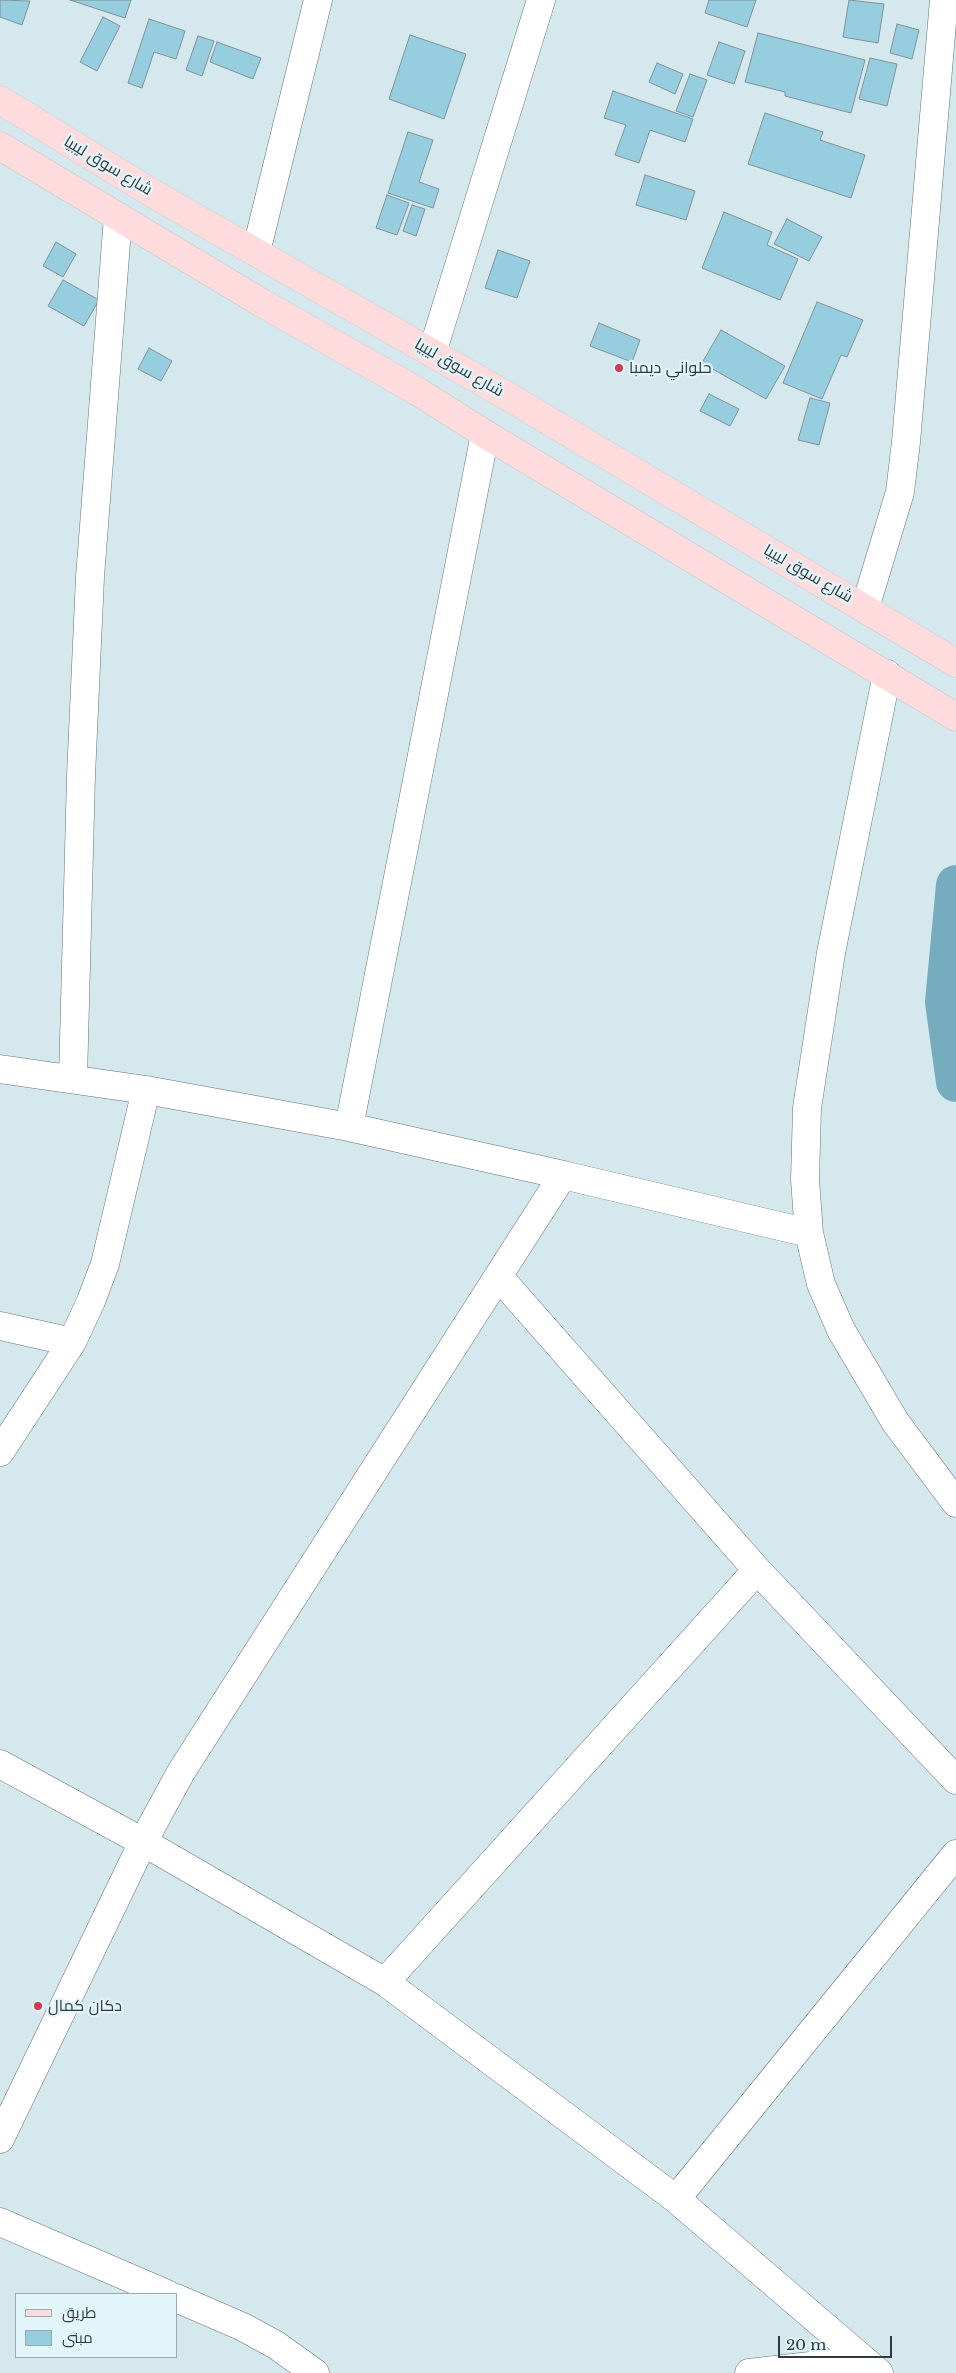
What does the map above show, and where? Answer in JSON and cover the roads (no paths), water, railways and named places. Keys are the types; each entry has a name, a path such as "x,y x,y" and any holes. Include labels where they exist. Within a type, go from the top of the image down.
{"main road":[{"name":"شارع سوق ليبيا","path":"0,100 152,193 432,353 865,608 956,664"},
{"path":"0,146 262,304 417,391 485,434 956,716"}],"street":[{"path":"256,252 318,0"},
{"path":"432,353 541,0"},
{"path":"865,608 900,492 906,442 944,0"},
{"path":"74,1079 81,776 90,577 118,217"},
{"path":"349,1127 485,434"},
{"path":"887,674 830,953 807,1108 805,1180 809,1233 821,1284 840,1330 896,1423 956,1503"},
{"path":"0,1069 146,1090 349,1127 809,1233"},
{"path":"0,1452 72,1342 91,1301 104,1264 146,1090"},
{"path":"0,2139 143,1842 203,1736 563,1175"},
{"path":"499,1277 757,1570 956,1780"},
{"path":"0,1326 72,1342"},
{"path":"385,1982 757,1570"},
{"path":"0,1764 143,1842 385,1982 676,2199 871,2366"},
{"path":"676,2199 956,1854"},
{"path":"0,2222 165,2293"},
{"path":"178,2299 243,2327 276,2345 315,2373"},
{"path":"749,2373 871,2366"}],"waterway":[{"path":"956,885 945,1002 956,1082"}],"place":[{"name":"حلواني ديمبا","path":"619,368"},
{"name":"دكان كمال","path":"38,2006"}]}
